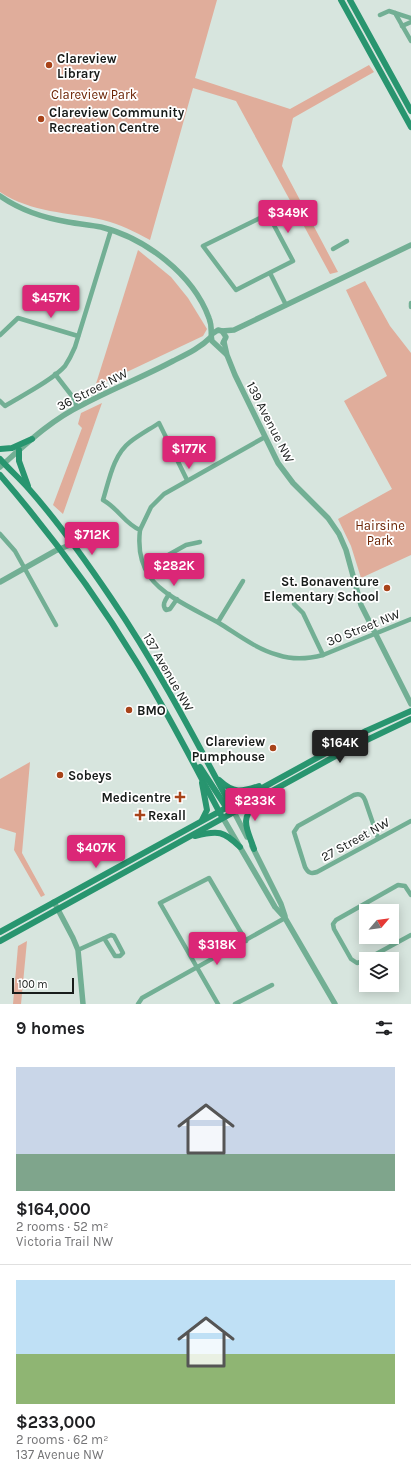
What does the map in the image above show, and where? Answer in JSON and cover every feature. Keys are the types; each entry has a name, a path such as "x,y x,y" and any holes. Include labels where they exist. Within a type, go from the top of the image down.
{"main road":[{"path":"341,0 411,127"},
{"path":"350,0 411,111"},
{"path":"0,449 12,448 32,439"},
{"path":"19,450 19,461 29,489"},
{"name":"137 Avenue NW","path":"1,463 29,489 112,599 146,655 215,777 228,806"},
{"name":"137 Avenue NW","path":"0,475 34,514 103,608 134,657 223,818"},
{"path":"0,932 366,731 411,711"},
{"path":"0,941 372,736 411,719"},
{"path":"177,733 228,806 228,810 234,812"},
{"path":"200,776 207,810 201,821"},
{"path":"215,777 225,786 237,791 246,790 272,782"},
{"path":"254,849 246,825 246,819 250,809 262,796"},
{"path":"188,837 218,832 229,837 240,847"}],"street":[{"path":"380,15 389,11 411,18"},
{"path":"396,13 411,41"},
{"path":"402,26 411,22"},
{"path":"0,196 19,207 38,215 111,230 140,243 167,261 181,275 197,295 211,321 213,328 212,336 215,344 221,344 234,330"},
{"path":"268,214 293,261 270,273 236,290 203,246 268,214"},
{"path":"0,401 5,406 55,374 64,367 69,360 111,230"},
{"path":"333,249 347,241"},
{"path":"212,336 215,331 234,330 411,245"},
{"path":"270,273 286,305"},
{"path":"0,335 18,318 78,336"},
{"path":"211,321 225,335 225,341"},
{"name":"36 Street NW","path":"1,463 55,421 77,407 166,365 204,345 212,336"},
{"name":"139 Avenue NW","path":"225,341 227,354 235,375 265,437 285,473 328,518 339,534 346,550 359,598 375,634 411,704"},
{"name":"36 Street NW","path":"204,345 215,344"},
{"name":"139 Avenue NW","path":"215,344 227,354"},
{"path":"55,374 72,396 77,407"},
{"path":"140,530 131,525 104,500 113,467 129,442 159,423 187,480"},
{"path":"200,542 186,545 145,568 140,550 140,530 147,513 156,501 164,494 265,437"},
{"path":"0,534 14,551 56,625"},
{"path":"0,582 60,548 72,544"},
{"name":"30 Street NW","path":"145,568 153,581 169,594 264,650 278,656 300,659 323,655 411,619"},
{"path":"218,622 243,581"},
{"path":"169,594 163,606 166,610 170,609 177,599"},
{"name":"30 Street NW","path":"294,604 303,613 323,655"},
{"name":"27 Street NW","path":"378,838 365,800 360,794 354,795 298,826 294,832 305,867 310,873 317,872 411,821"},
{"name":"137 Avenue NW","path":"234,812 281,904 285,918"},
{"name":"137 Avenue NW","path":"223,818 275,907 285,918 335,1004"},
{"path":"218,1004 160,903 208,878 246,941"},
{"path":"359,963 355,963 351,960 334,929 334,923 337,918 398,885 407,887 411,895"},
{"path":"54,902 78,950 83,1004"},
{"path":"138,1003 142,998 285,918"},
{"path":"78,950 104,938 111,935 114,936 123,952 120,956 115,956 104,938"},
{"path":"380,952 411,935"},
{"path":"235,1004 272,985"}],"green space":[{"name":"Clareview Park","path":"0,0 217,0 195,78 290,109 369,65 374,72 293,118 282,166 338,272 330,274 236,101 193,88 150,240 127,228 109,222 90,217 37,208 12,199 0,192"},
{"path":"138,250 171,277 188,298 207,329 203,336 95,387"},
{"name":"Hairsine Park","path":"365,281 390,326 411,353 411,555 361,578 351,546 338,519 392,489 344,401 387,376 346,290"},
{"path":"102,403 63,514 53,505 82,428 78,424 81,413"},
{"path":"30,762 22,853 45,895 41,897 14,850 16,833 0,828 0,779"},
{"path":"27,941 21,1004 13,1004 18,946"}],"place":[{"name":"Clareview Library","path":"49,65"},
{"name":"Clareview Community Recreation Centre","path":"41,119"},
{"name":"St. Bonaventure Elementary School","path":"387,588"},
{"name":"BMO","path":"129,710"},
{"name":"Clareview Pumphouse","path":"273,748"},
{"name":"Sobeys","path":"60,775"},
{"name":"Medicentre","path":"180,797"},
{"name":"Rexall","path":"140,815"}]}
